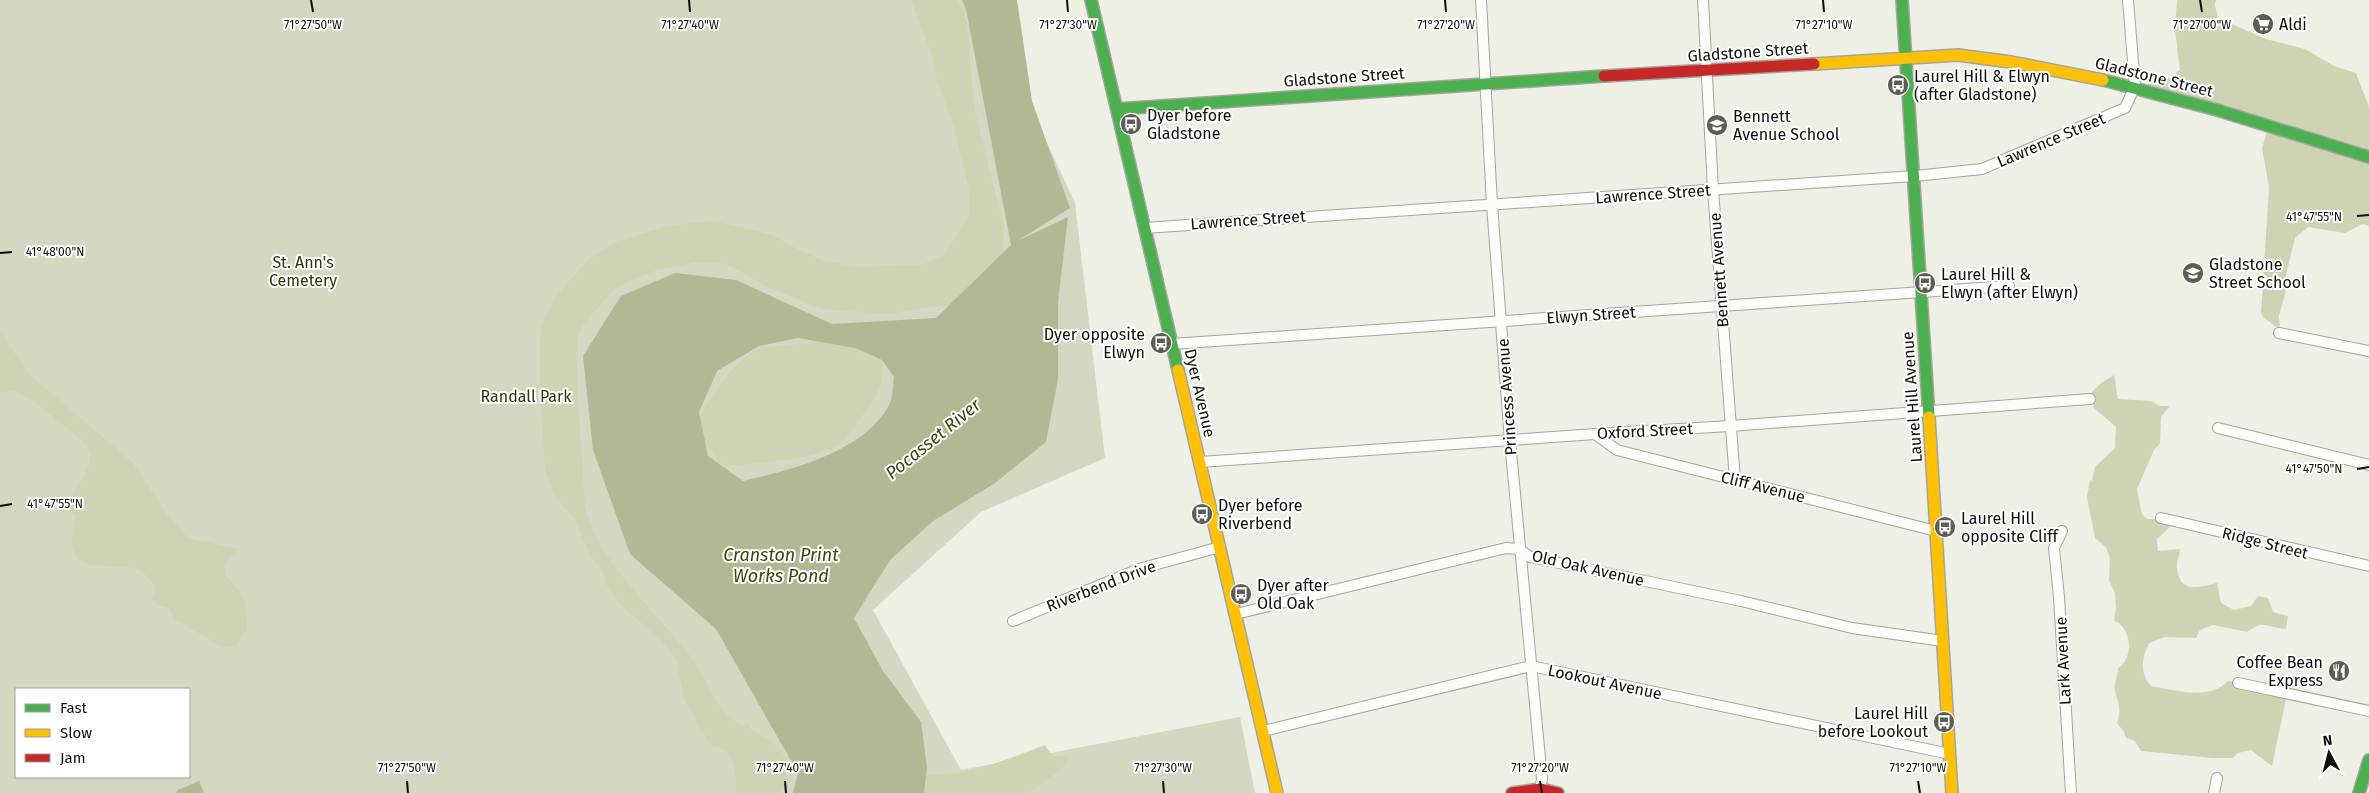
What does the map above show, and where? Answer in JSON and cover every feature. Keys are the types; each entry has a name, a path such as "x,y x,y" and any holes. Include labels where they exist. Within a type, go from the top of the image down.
{"street":[{"name":"Dyer Avenue","path":"1091,0 1277,793"},
{"name":"Princess Avenue","path":"1480,0 1492,205 1519,550 1542,779 1540,791"},
{"name":"Bennett Avenue","path":"1703,0 1713,190 1735,480"},
{"name":"Laurel Hill Avenue","path":"1902,0 1915,176 1952,793"},
{"path":"2128,0 2134,86"},
{"name":"Gladstone Street","path":"1117,109 1486,83 1958,55 2009,61 2134,86 2290,131 2369,157"},
{"name":"Lawrence Street","path":"1144,228 1915,176 1982,169 2125,108 2134,86"},
{"name":"Elwyn Street","path":"1172,344 2010,286"},
{"path":"2279,333 2369,351"},
{"name":"Oxford Street","path":"1200,462 1730,426 2090,399"},
{"path":"2218,428 2369,465"},
{"name":"Cliff Avenue","path":"1595,434 1617,450 1936,531"},
{"name":"Ridge Street","path":"2162,518 2369,566"},
{"name":"Lark Avenue","path":"2062,531 2054,548 2059,598 2071,793"},
{"name":"Riverbend Drive","path":"1013,621 1139,569 1220,547"},
{"name":"Old Oak Avenue","path":"1236,614 1506,548 1519,550 1530,557 1741,600 1852,628 1943,641"},
{"name":"Lookout Avenue","path":"1263,731 1531,666 1950,754"},
{"path":"2238,682 2369,711"},
{"path":"2359,793 2369,760"},
{"path":"2214,793 2217,778"},
{"path":"1512,793 1540,791 1558,793"}],"green space":[{"name":"St. Ann's Cemetery","path":"0,0 1013,0 1026,98 1075,203 1105,458 981,512 873,610 961,770 1240,717 1255,793 0,793"}],"shaded area":[{"path":"911,0 958,0 967,22 974,107 1004,228 1002,256 965,302 887,314 822,309 767,287 735,268 722,263 697,262 657,270 629,281 614,290 584,323 578,335 577,384 585,507 592,529 603,550 617,570 696,664 719,705 741,725 749,724 750,728 777,747 783,753 786,761 786,780 781,793 736,793 732,759 723,749 716,746 713,748 712,744 708,743 703,730 701,730 684,699 676,659 661,640 622,606 606,584 603,571 590,555 576,521 554,495 545,469 540,391 540,334 546,314 557,295 589,259 615,242 668,226 713,221 772,235 824,261 857,267 922,265 945,255 969,214 969,189 954,127 936,77 931,52"},
{"path":"2177,0 2216,0 2215,5 2218,18 2266,39 2305,49 2334,66 2356,73 2369,107 2369,226 2363,224 2345,233 2308,227 2295,238 2286,275 2286,291 2279,316 2280,330 2263,317 2261,313 2269,187 2262,148 2269,125 2139,86 2166,80 2180,70 2175,30"},
{"path":"0,333 32,377 133,463 168,516 188,538 237,549 224,564 226,576 241,593 245,603 247,629 236,646 222,647 175,619 169,608 159,605 151,599 156,588 140,570 130,567 92,565 83,562 77,557 73,550 72,541 76,515 66,508 89,466 91,452 84,442 30,398 13,390 0,392"},
{"path":"822,335 842,338 867,356 882,360 882,376 879,388 852,430 837,445 814,454 799,458 723,466 695,430 704,409 719,386 746,357 755,351 775,346 816,342"},
{"path":"2114,375 2118,399 2152,401 2159,406 2170,406 2161,417 2160,443 2154,450 2137,489 2144,517 2148,519 2171,518 2172,525 2157,539 2158,551 2180,549 2177,565 2181,581 2190,587 2217,583 2221,603 2234,610 2251,606 2258,596 2268,598 2273,612 2288,616 2286,629 2262,625 2247,632 2213,625 2200,630 2196,638 2165,637 2149,643 2143,660 2143,670 2147,681 2151,686 2202,692 2211,691 2228,681 2287,694 2272,766 2251,750 2238,753 2233,758 2212,758 2141,751 2135,741 2126,738 2117,723 2119,705 2115,693 2115,684 2118,668 2127,658 2129,643 2124,629 2114,621 2116,608 2115,593 2109,580 2110,558 2106,547 2095,538 2087,497 2095,467 2115,448 2116,427 2094,408 2091,393 2101,383"},
{"path":"1045,745 1052,756 1068,757 1063,768 1028,793 924,793 927,783 926,774 957,773 972,770"}],"water":[{"name":"Cranston Print Works Pond","path":"962,0 1017,0 1032,101 1070,208 1017,241 1068,217 1058,302 1058,379 1046,442 995,483 933,521 890,560 854,618 883,671 921,722 927,768 924,793 793,793 798,773 716,629 630,554 593,450 583,356 621,296 675,273 736,280 832,324 936,318 1011,245 966,9","holes":["798,338 855,348 882,360 894,377 890,404 876,423 861,436 843,448 803,465 743,481 708,456 699,412 717,371 759,346"]},
{"path":"199,781 204,793 176,793 178,790"}],"traffic: fast":[{"path":"1091,0 1178,370"},
{"path":"1902,0 1929,417"},
{"path":"1117,109 1604,76"},
{"path":"2103,80 2217,110 2369,157"},
{"path":"2359,793 2369,760"}],"traffic: slow":[{"path":"1814,64 1958,55 2011,62 2103,80"},
{"path":"1178,370 1277,793"},
{"path":"1929,417 1952,793"}],"traffic: jam":[{"path":"1604,76 1814,64"},
{"path":"1512,793 1541,789 1558,793"}],"place":[{"name":"Aldi","path":"2263,24"},
{"name":"Laurel Hill & Elwyn (after Gladstone)","path":"1898,85"},
{"name":"Dyer before Gladstone","path":"1131,124"},
{"name":"Bennett Avenue School","path":"1717,125"},
{"name":"Gladstone Street School","path":"2193,273"},
{"name":"Laurel Hill & Elwyn (after Elwyn)","path":"1925,283"},
{"name":"Dyer opposite Elwyn","path":"1161,343"},
{"name":"Dyer before Riverbend","path":"1202,514"},
{"name":"Laurel Hill opposite Cliff","path":"1945,527"},
{"name":"Dyer after Old Oak","path":"1241,594"},
{"name":"Coffee Bean Express","path":"2339,671"},
{"name":"Laurel Hill before Lookout","path":"1944,722"}],"park label":[{"name":"Randall Park","path":"526,396"}],"water label":[{"name":"Pocasset River","path":"933,439"}]}
